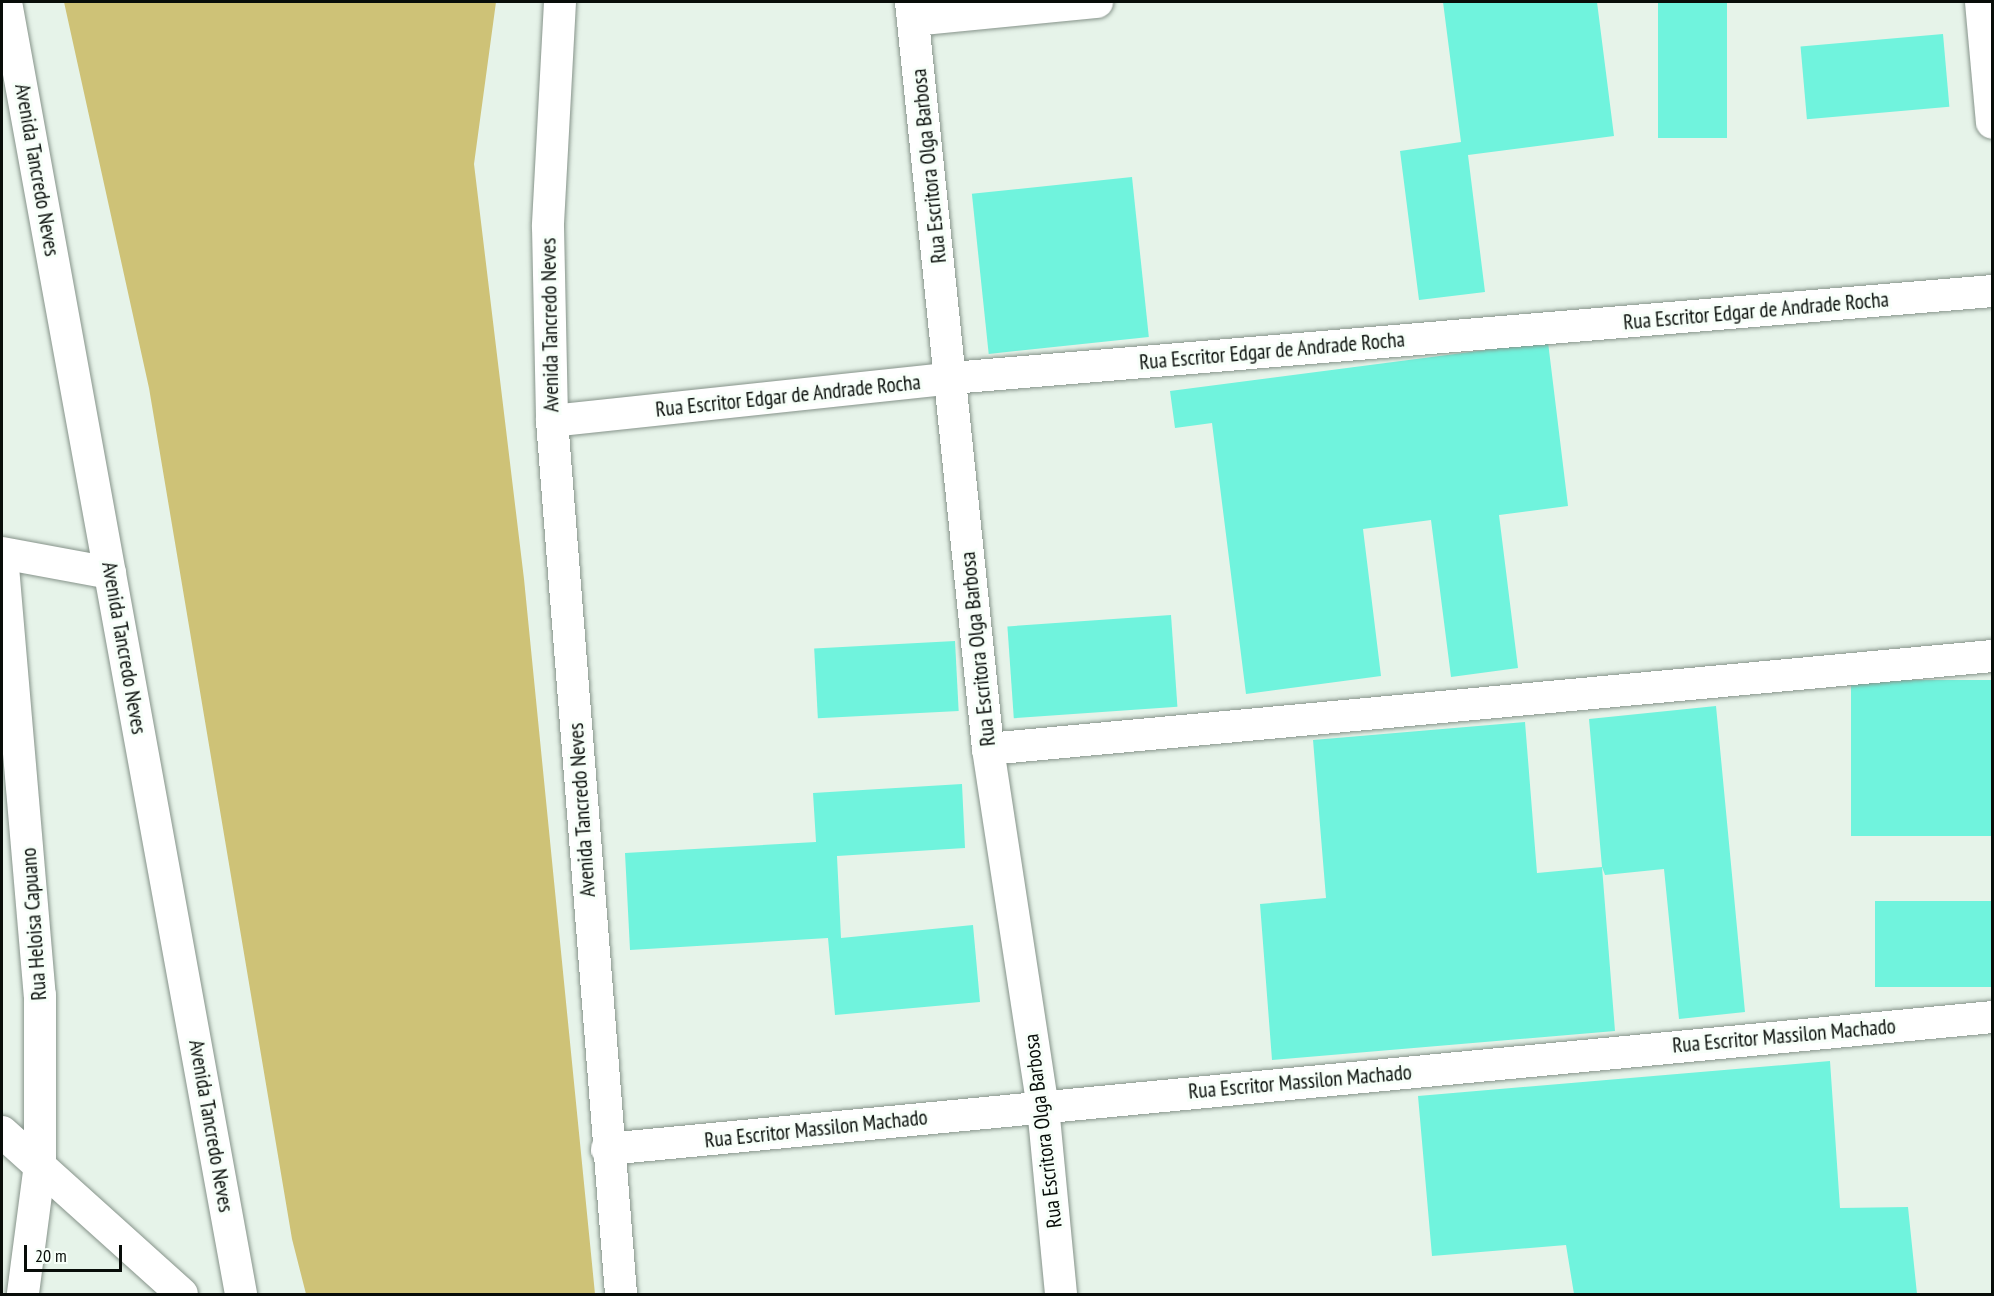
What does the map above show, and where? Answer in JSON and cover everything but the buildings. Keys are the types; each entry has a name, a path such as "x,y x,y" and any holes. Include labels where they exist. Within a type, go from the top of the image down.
{"street":[{"name":"Avenida Tancredo Neves","path":"6,2 9,63 110,573 242,1294"},
{"name":"Avenida Tancredo Neves","path":"560,2 548,227 552,421 621,1294"},
{"path":"912,10 1097,2"},
{"path":"1981,2 1992,123"},
{"name":"Rua Escritora Olga Barbosa","path":"912,10 952,378 988,749 1043,1107 1061,1294"},
{"name":"Rua Escritor Edgar de Andrade Rocha","path":"552,421 952,378 1992,291"},
{"path":"2,554 110,573"},
{"name":"Rua Heloisa Capuano","path":"2,554 40,995 40,1164 23,1294"},
{"path":"988,749 1992,656"},
{"name":"Rua Escritor Massilon Machado","path":"608,1149 1992,1017"},
{"path":"2,1132 182,1294"}],"shaded area":[{"path":"64,2 496,2 474,164 524,579 595,1294 306,1294 292,1239 149,388"}]}
